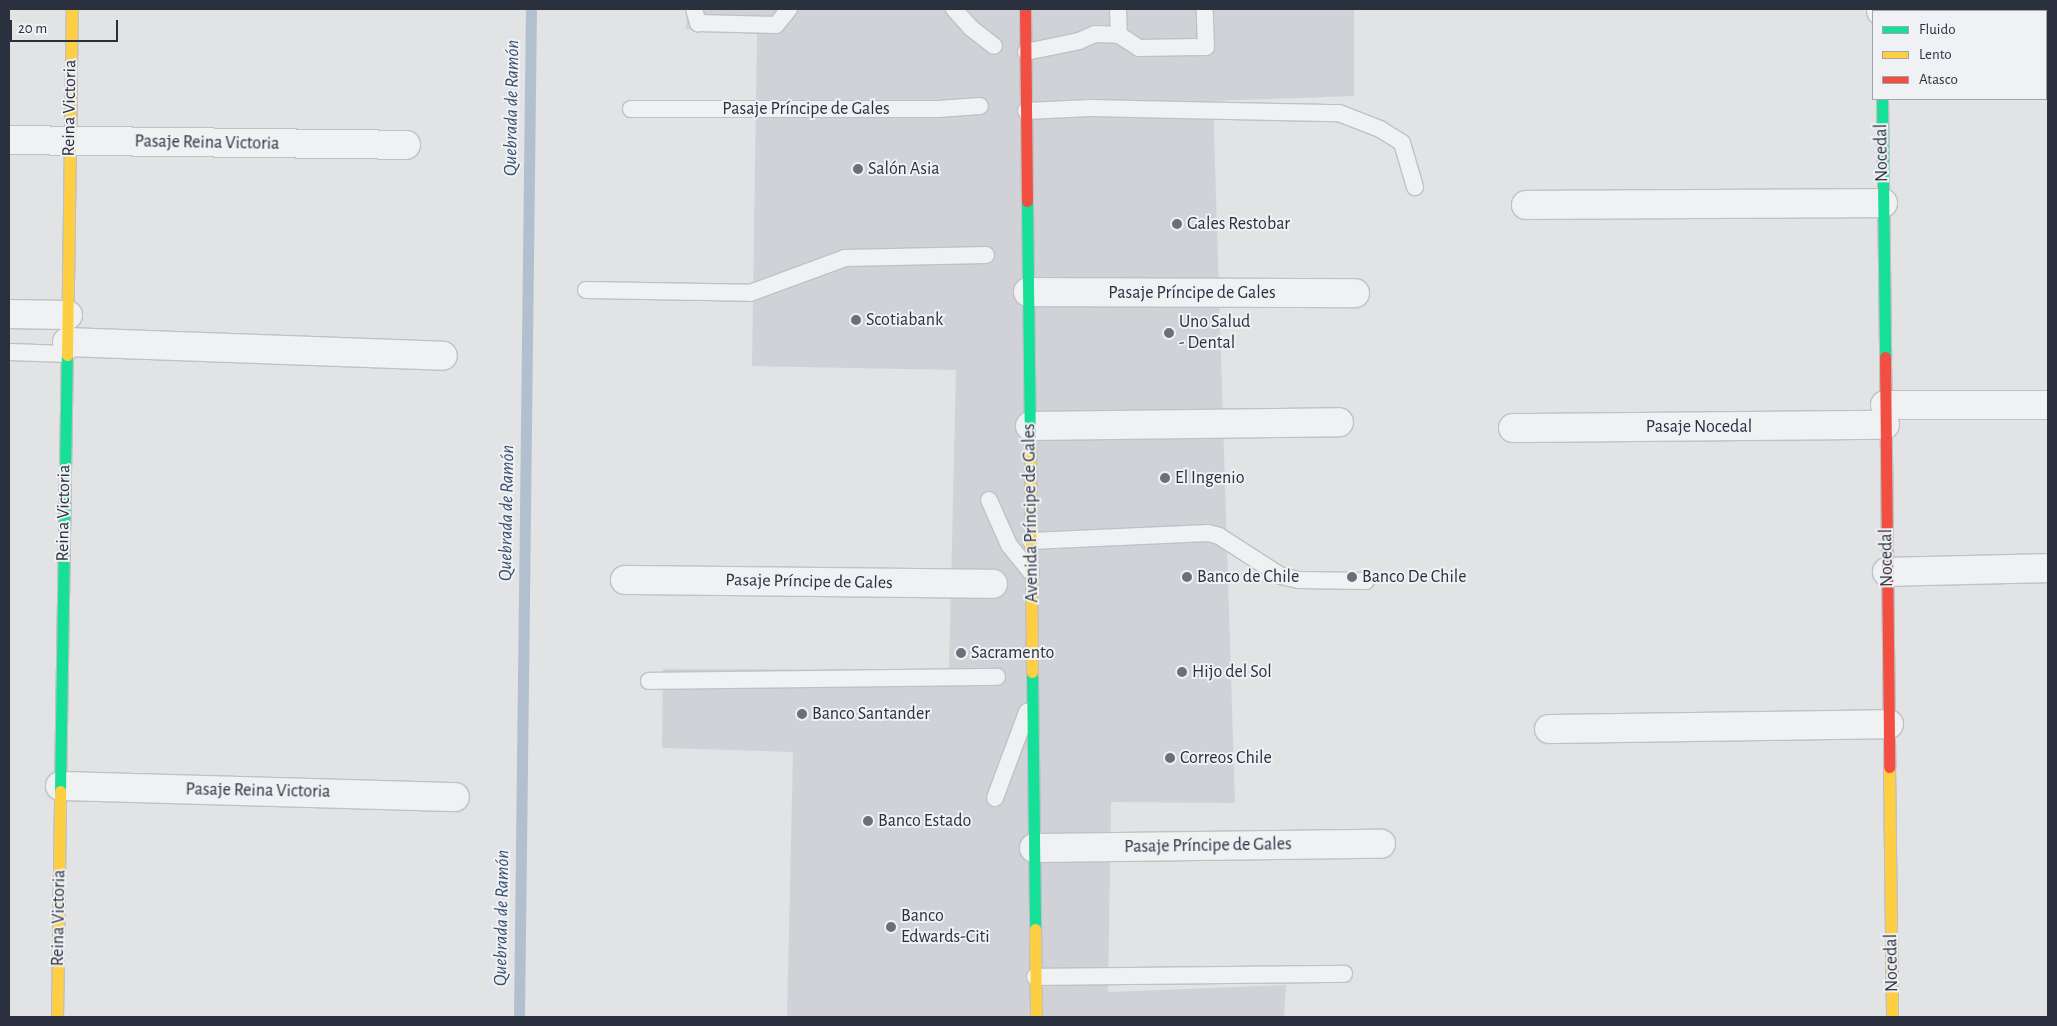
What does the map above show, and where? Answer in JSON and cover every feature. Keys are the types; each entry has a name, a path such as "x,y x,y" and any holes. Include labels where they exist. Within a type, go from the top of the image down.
{"street":[{"name":"Reina Victoria","path":"57,1017 72,9"},
{"name":"Avenida Príncipe de Gales","path":"1025,9 1036,1017"},
{"name":"Nocedal","path":"1882,100 1892,1017"},
{"name":"Pasaje Reina Victoria","path":"9,140 406,145"},
{"path":"1526,205 1883,203"},
{"name":"Pasaje Príncipe de Gales","path":"1028,292 1355,293"},
{"path":"9,314 68,315"},
{"path":"67,348 442,356"},
{"name":"Pasaje Nocedal","path":"1513,428 1885,415 2048,405"},
{"path":"1030,426 1339,422"},
{"path":"1887,572 2048,568"},
{"name":"Pasaje Príncipe de Gales","path":"625,580 993,584"},
{"path":"1549,729 1889,724"},
{"name":"Pasaje Reina Victoria","path":"60,786 455,796"},
{"name":"Pasaje Príncipe de Gales","path":"1034,848 1381,844"}],"lane":[{"path":"694,9 698,22 776,25 789,9"},
{"path":"954,9 971,28 994,46"},
{"path":"1118,9 1119,35"},
{"path":"1026,52 1079,41 1095,34 1119,35 1139,48 1206,47 1205,9"},
{"name":"Pasaje Príncipe de Gales","path":"631,109 938,109 980,106"},
{"path":"1026,111 1091,108 1339,113 1380,129 1402,143 1415,187"},
{"path":"586,290 750,293 845,258 986,255"},
{"path":"9,352 67,348"},
{"path":"989,500 1009,545 1031,572"},
{"path":"1031,541 1208,533 1219,536 1280,576 1298,580 1366,581"},
{"path":"649,680 997,677"},
{"path":"995,798 1032,699"},
{"path":"1035,977 1344,974"}],"shaded area":[{"path":"687,9 1354,9 1354,96 1213,101 1235,803 1111,802 1108,992 1286,985 1284,1017 787,1017 793,752 662,748 663,669 949,670 956,370 752,366 757,34 686,29"}],"waterway":[{"name":"Quebrada de Ramón","path":"519,1017 531,9"}],"traffic: fast":[{"path":"1882,100 1885,357"},
{"path":"1027,201 1030,446"},
{"path":"60,791 67,355"},
{"path":"1032,672 1035,929"}],"traffic: slow":[{"path":"67,355 72,9"},
{"path":"1030,446 1032,672"},
{"path":"1889,767 1892,1017"},
{"path":"57,1017 60,791"},
{"path":"1035,929 1036,1017"}],"traffic: jam":[{"path":"1025,9 1027,201"},
{"path":"1885,357 1889,767"}],"place":[{"name":"Salón Asia","path":"858,169"},
{"name":"Gales Restobar","path":"1177,224"},
{"name":"Scotiabank","path":"856,320"},
{"name":"Uno Salud - Dental","path":"1169,333"},
{"name":"El Ingenio","path":"1165,478"},
{"name":"Banco de Chile","path":"1187,577"},
{"name":"Banco De Chile","path":"1352,577"},
{"name":"Sacramento","path":"961,653"},
{"name":"Hijo del Sol","path":"1182,672"},
{"name":"Banco Santander","path":"802,714"},
{"name":"Correos Chile","path":"1170,758"},
{"name":"Banco Estado","path":"868,821"},
{"name":"Banco Edwards-Citi","path":"891,927"}]}
